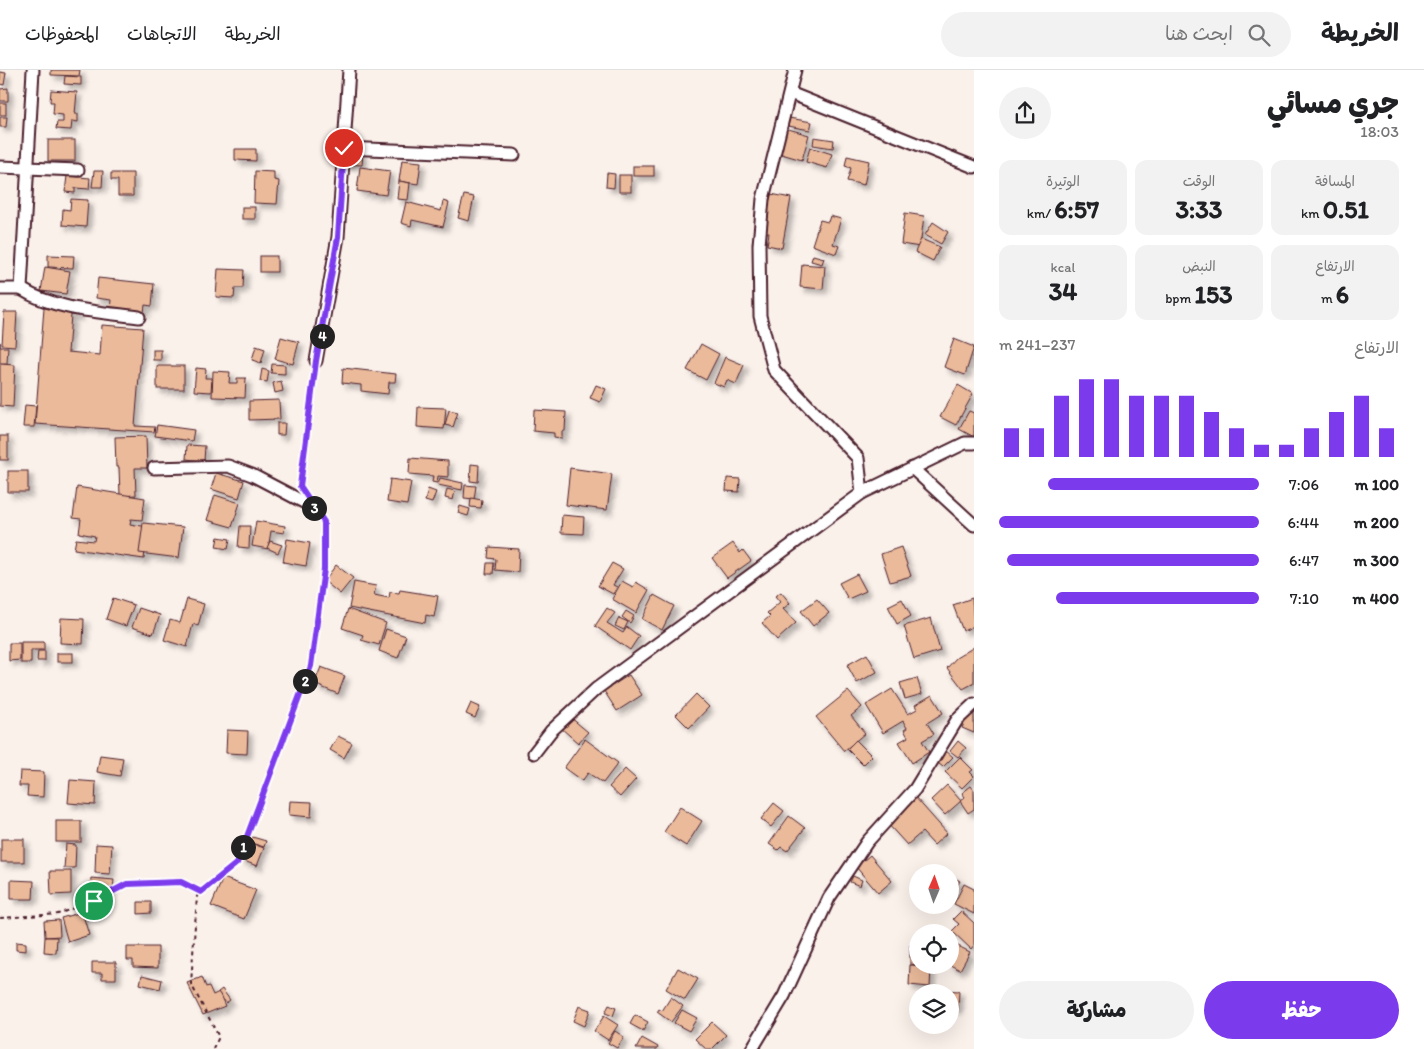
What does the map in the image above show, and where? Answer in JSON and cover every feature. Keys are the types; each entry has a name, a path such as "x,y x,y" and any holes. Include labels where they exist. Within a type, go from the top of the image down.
{"street":[{"path":"21,289 33,70"},
{"path":"316,361 338,237 349,70"},
{"path":"795,70 763,199 758,245 760,316 774,370 858,458 862,493"},
{"path":"790,93 974,167"},
{"path":"344,148 514,155"},
{"path":"0,167 78,170"},
{"path":"0,289 21,289 34,297 86,310 139,317"},
{"path":"534,753 551,731 596,689 862,493 965,443 974,443"},
{"path":"154,468 228,466 252,475 314,508"},
{"path":"912,468 974,525"},
{"path":"752,1049 784,996 830,898 867,842 915,789 957,720 974,704"}],"path":[{"path":"213,1049 219,1037 191,984 197,896 237,863 311,666 324,569 324,522 300,486 316,361"},
{"path":"0,918 58,914 94,901 127,884 181,882 201,892"}],"building":[{"path":"51,70 80,70 79,76 51,75"},
{"path":"0,72 6,73 4,85 0,84"},
{"path":"65,76 81,77 81,85 64,84"},
{"path":"8,88 8,101 0,101 0,89"},
{"path":"51,90 77,92 75,114 78,114 78,122 72,121 71,130 56,129 57,122 63,122 63,115 53,114 54,102 50,102"},
{"path":"0,103 6,103 6,115 0,115"},
{"path":"0,117 7,117 6,127 0,127"},
{"path":"789,118 812,122 810,130 788,126"},
{"path":"785,128 809,135 802,160 778,153"},
{"path":"814,137 834,140 833,148 813,145"},
{"path":"48,140 75,140 75,161 48,161"},
{"path":"810,147 832,154 827,168 806,162"},
{"path":"235,149 256,149 256,161 235,160"},
{"path":"345,153 363,154 362,165 344,164"},
{"path":"847,156 869,161 864,185 847,181 851,168 845,166"},
{"path":"402,160 421,162 418,184 399,181"},
{"path":"633,166 654,166 654,176 633,176"},
{"path":"360,167 390,171 386,195 357,191"},
{"path":"94,171 103,171 102,187 92,187"},
{"path":"255,171 274,172 274,180 279,181 277,204 254,203"},
{"path":"111,173 133,173 133,196 118,196 118,180 111,180"},
{"path":"607,173 615,174 614,188 606,187"},
{"path":"619,175 631,175 631,192 619,192"},
{"path":"67,176 90,178 89,189 75,188 75,193 65,192"},
{"path":"399,181 410,183 408,200 397,199"},
{"path":"771,194 791,198 782,248 767,245 769,233 763,232"},
{"path":"464,195 474,197 469,221 458,218"},
{"path":"71,199 88,200 86,227 62,225 63,209 70,210"},
{"path":"443,201 449,203 443,227 412,220 411,226 401,223 406,202 441,211"},
{"path":"242,207 255,207 255,219 242,219"},
{"path":"905,213 924,216 920,247 901,244"},
{"path":"830,216 841,219 833,244 839,246 836,254 812,245 820,220 828,222"},
{"path":"933,222 948,232 941,244 925,235"},
{"path":"921,239 940,247 933,261 915,252"},
{"path":"48,255 74,256 73,268 48,267"},
{"path":"813,255 824,258 822,264 811,261"},
{"path":"260,256 277,256 277,272 260,272"},
{"path":"802,264 825,266 823,289 800,287"},
{"path":"45,267 70,271 66,294 41,291"},
{"path":"218,269 244,270 243,288 235,288 234,298 216,297"},
{"path":"98,278 154,284 152,306 145,305 144,313 110,310 111,300 96,298"},
{"path":"44,308 78,311 78,316 71,315 68,352 100,355 102,325 143,328 135,426 155,427 154,432 35,424"},
{"path":"4,312 17,312 15,346 2,345"},
{"path":"281,337 299,342 293,364 275,359"},
{"path":"954,339 974,347 965,375 944,367"},
{"path":"701,344 719,354 706,380 687,370"},
{"path":"256,346 265,349 261,363 252,360"},
{"path":"0,347 8,347 7,363 0,363"},
{"path":"153,350 161,350 161,360 153,360"},
{"path":"725,357 744,365 736,384 727,380 724,387 714,383"},
{"path":"0,364 15,365 13,407 0,406"},
{"path":"272,364 285,365 285,374 271,373"},
{"path":"157,366 184,366 184,389 157,389"},
{"path":"196,368 206,369 205,378 212,378 211,392 194,391"},
{"path":"343,368 396,374 395,382 389,382 388,394 361,391 361,385 342,383"},
{"path":"262,369 269,371 267,382 260,381"},
{"path":"213,371 230,372 229,383 237,383 237,378 246,378 245,398 212,397"},
{"path":"281,381 283,391 275,393 273,383"},
{"path":"596,385 606,389 600,402 590,398"},
{"path":"958,385 973,394 956,425 940,417"},
{"path":"279,400 280,419 249,420 249,401"},
{"path":"25,405 36,406 34,427 23,427"},
{"path":"418,407 446,408 444,429 417,427"},
{"path":"449,410 458,412 453,427 445,425"},
{"path":"534,410 566,412 565,431 562,431 562,438 554,437 554,433 533,431"},
{"path":"969,411 974,413 974,437 959,429"},
{"path":"277,423 285,423 284,435 277,435"},
{"path":"157,425 194,430 192,441 155,436"},
{"path":"0,436 8,436 8,460 0,460"},
{"path":"146,436 147,468 135,468 136,495 120,496 119,467 116,467 115,437"},
{"path":"187,445 205,446 204,461 186,459"},
{"path":"410,458 448,461 448,477 438,476 437,483 432,482 433,476 409,474"},
{"path":"471,464 479,465 478,482 470,481"},
{"path":"570,468 612,474 607,510 566,505"},
{"path":"8,471 28,471 28,492 8,492"},
{"path":"216,473 244,481 239,498 211,489"},
{"path":"440,478 463,483 462,490 438,485"},
{"path":"727,478 740,479 739,492 726,491"},
{"path":"390,479 411,482 407,505 387,502"},
{"path":"465,485 476,486 474,499 464,498"},
{"path":"77,487 145,498 142,520 131,519 130,524 148,527 144,559 74,549 76,539 94,541 95,536 79,533 81,519 73,518"},
{"path":"428,489 436,492 432,503 425,501"},
{"path":"447,489 455,491 453,500 445,498"},
{"path":"215,495 240,503 232,527 207,520"},
{"path":"471,498 482,500 481,508 470,507"},
{"path":"460,506 470,509 468,516 458,513"},
{"path":"562,515 584,517 583,534 561,533"},
{"path":"256,521 285,526 284,533 271,531 268,549 252,546"},
{"path":"143,523 183,527 179,558 139,553"},
{"path":"240,526 250,526 249,548 238,547"},
{"path":"218,537 230,539 228,549 216,547"},
{"path":"287,539 310,543 306,566 283,562"},
{"path":"270,541 282,545 278,553 267,548"},
{"path":"733,543 740,553 743,550 751,561 727,578 712,558"},
{"path":"489,547 519,549 518,572 495,570 496,559 488,558"},
{"path":"901,547 911,576 890,582 881,554"},
{"path":"487,563 494,563 493,574 486,574"},
{"path":"612,563 623,569 613,585 617,587 613,594 598,586"},
{"path":"336,565 353,578 340,594 324,581"},
{"path":"857,574 866,591 848,599 839,583"},
{"path":"622,581 633,587 636,582 649,590 636,613 612,599"},
{"path":"354,582 376,586 374,595 389,598 390,592 399,593 400,590 438,596 434,617 426,615 425,623 349,608"},
{"path":"781,592 790,603 783,609 796,623 777,640 762,623 770,616 767,613 780,602 775,596"},
{"path":"654,595 674,606 662,630 642,619"},
{"path":"113,598 134,605 126,626 106,619"},
{"path":"972,598 974,626 963,631 953,605"},
{"path":"187,599 204,604 198,626 193,624 187,647 164,640 170,620 180,623"},
{"path":"817,599 829,613 813,626 801,611"},
{"path":"902,599 911,616 897,624 888,606"},
{"path":"139,608 160,615 153,634 132,627"},
{"path":"607,608 615,613 607,623 623,633 627,627 639,636 630,650 595,626"},
{"path":"348,609 386,623 379,645 361,640 363,635 342,628"},
{"path":"626,611 634,616 630,623 622,617"},
{"path":"61,618 84,619 83,644 60,643"},
{"path":"619,618 628,622 624,630 615,626"},
{"path":"931,618 940,651 914,659 904,626"},
{"path":"386,629 406,636 398,658 379,651"},
{"path":"21,642 44,642 44,650 31,650 31,663 21,663"},
{"path":"9,643 20,643 20,660 9,661"},
{"path":"974,647 974,683 963,689 947,668 956,658"},
{"path":"38,651 45,651 45,661 37,661"},
{"path":"57,653 73,653 73,662 57,662"},
{"path":"867,654 877,672 857,683 847,665"},
{"path":"321,667 345,676 338,694 314,684"},
{"path":"629,675 642,695 617,711 604,691"},
{"path":"917,678 922,694 905,699 900,683"},
{"path":"892,689 908,714 917,709 915,705 932,695 943,713 927,723 934,734 922,741 929,752 912,763 899,742 908,737 904,730 907,728 903,721 883,733 866,705"},
{"path":"848,691 862,707 851,716 865,733 844,751 816,717"},
{"path":"696,694 709,707 689,728 676,715"},
{"path":"471,703 480,707 475,718 466,714"},
{"path":"971,708 974,710 974,733 962,728"},
{"path":"570,717 588,732 578,743 561,728"},
{"path":"227,730 248,731 247,754 226,753"},
{"path":"338,736 352,743 344,758 330,750"},
{"path":"585,739 618,763 603,783 588,773 582,781 564,768"},
{"path":"856,740 872,756 863,765 847,749"},
{"path":"958,741 966,748 958,757 950,751"},
{"path":"944,749 953,757 943,767 934,760"},
{"path":"100,755 123,758 120,776 97,772"},
{"path":"960,757 973,770 970,772 974,776 962,788 945,772"},
{"path":"625,769 636,779 620,797 609,787"},
{"path":"20,771 44,772 43,797 27,796 28,786 19,786"},
{"path":"70,780 96,782 95,805 68,803"},
{"path":"947,785 961,801 945,815 931,800"},
{"path":"971,786 974,790 974,809 968,813 960,801 965,797 962,793"},
{"path":"915,797 947,833 934,845 922,832 907,845 887,823"},
{"path":"290,801 312,802 311,817 289,815"},
{"path":"774,803 784,811 771,827 761,819"},
{"path":"680,807 702,821 686,846 664,832"},
{"path":"789,816 805,828 787,851 781,847 778,850 769,844"},
{"path":"56,821 81,821 81,842 56,842"},
{"path":"249,836 266,841 264,847 248,842"},
{"path":"1,839 24,839 24,862 1,862"},
{"path":"245,841 264,848 257,866 239,859"},
{"path":"66,844 76,845 75,868 64,868"},
{"path":"96,844 112,845 110,874 95,873"},
{"path":"870,855 892,881 878,893 856,867"},
{"path":"50,871 71,871 71,894 51,895"},
{"path":"853,876 862,880 860,886 850,882"},
{"path":"91,878 114,880 113,889 90,887"},
{"path":"223,878 256,890 244,919 211,906"},
{"path":"11,880 34,881 33,899 11,899"},
{"path":"964,884 974,889 974,914 959,906 959,894"},
{"path":"138,902 151,902 151,913 138,914"},
{"path":"961,911 974,923 974,945 971,949 959,938 959,924 953,919"},
{"path":"82,912 89,935 68,942 61,918"},
{"path":"59,920 60,936 45,937 44,921"},
{"path":"45,937 57,937 56,953 44,952"},
{"path":"16,942 26,943 26,951 16,950"},
{"path":"959,946 970,952 959,970"},
{"path":"127,947 158,947 158,968 133,967 133,960 127,960"},
{"path":"92,962 116,962 116,979 102,979 102,973 92,973"},
{"path":"678,968 698,979 685,1000 666,989"},
{"path":"910,974 931,974 930,984 909,984"},
{"path":"142,975 162,980 160,989 140,984"},
{"path":"202,977 206,987 209,986 213,995 219,992 225,1006 203,1015 187,983"},
{"path":"222,989 230,1000 226,1003 218,992"},
{"path":"671,997 683,1006 671,1022 657,1012 659,1009 662,1011"},
{"path":"609,1005 616,1008 613,1016 605,1013"},
{"path":"579,1006 590,1010 584,1026 573,1021"},
{"path":"682,1010 697,1018 689,1031 674,1023"},
{"path":"635,1015 648,1022 643,1031 630,1024"},
{"path":"604,1016 618,1025 608,1040 594,1031"},
{"path":"712,1022 726,1035 712,1049 706,1049 695,1039"},
{"path":"615,1031 624,1037 617,1048 608,1043"},
{"path":"642,1038 658,1047 657,1049 636,1049"}],"route":[{"path":"94,901 127,884 181,882 201,892 237,863 311,666 324,569 324,522 300,486 316,361 321,342 338,237 344,148"}]}
